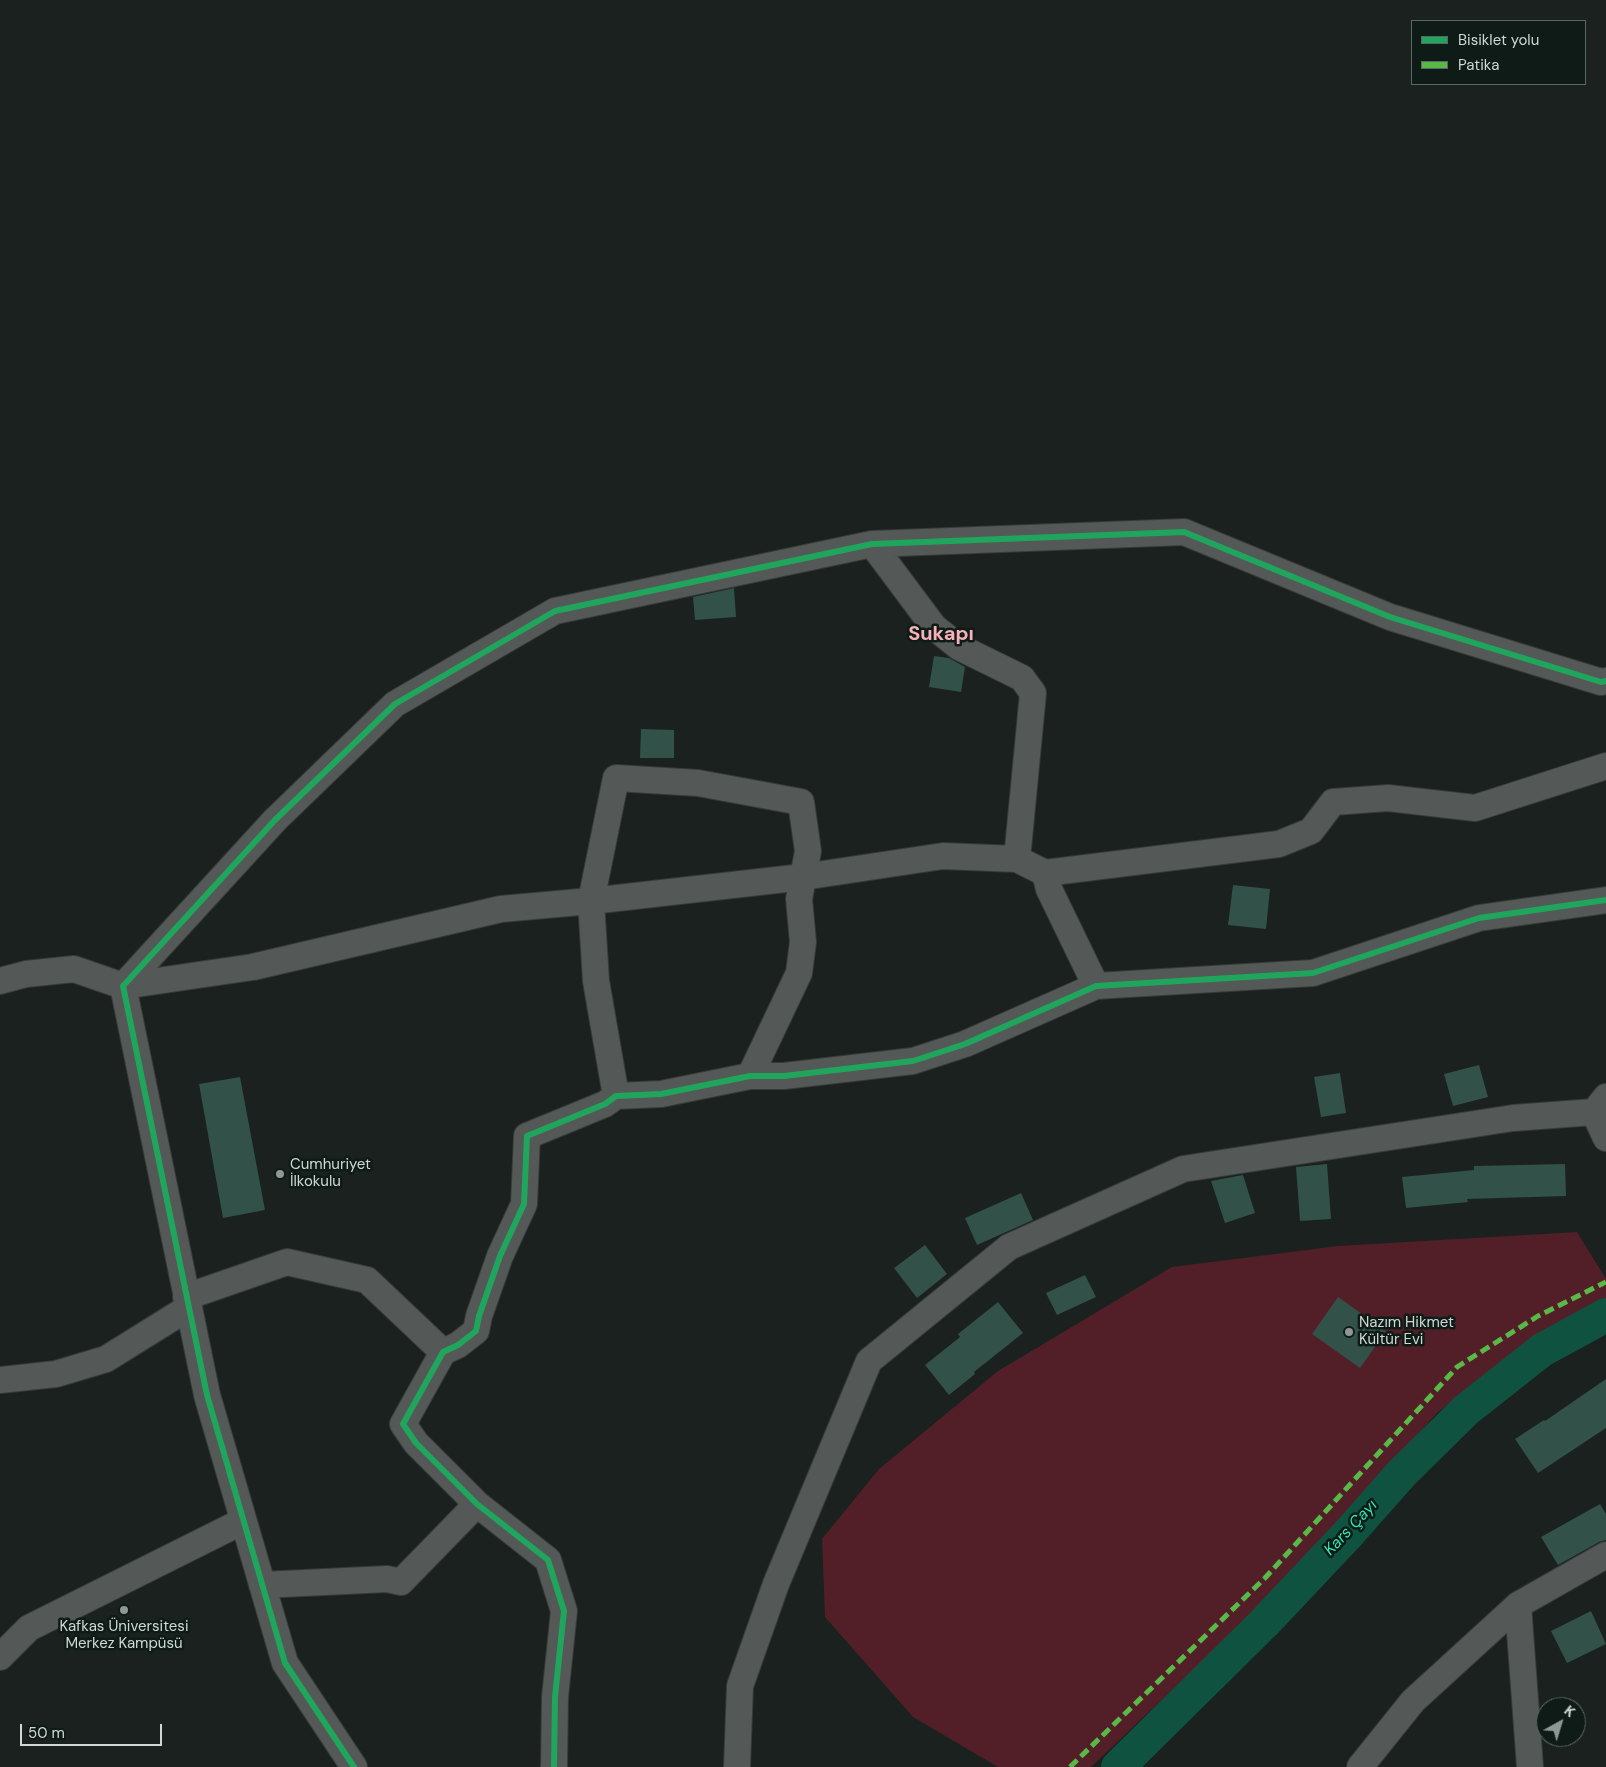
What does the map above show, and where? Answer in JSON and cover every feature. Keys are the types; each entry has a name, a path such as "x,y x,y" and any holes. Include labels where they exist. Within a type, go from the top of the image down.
{"street":[{"path":"123,986 276,820 395,704 555,611 872,544 1184,532 1390,617 1600,682 1606,681"},
{"path":"872,544 934,627 958,647 1022,678 1032,693 1017,859"},
{"path":"0,981 26,974 74,969 123,986 253,967 500,909 591,901 803,877 943,856 1017,859 1046,874 1279,844 1311,831 1333,802 1388,798 1475,808 1606,766"},
{"path":"616,1096 596,982 591,901 616,778 698,783 801,802 808,851 799,899 803,942 799,973 750,1076"},
{"path":"1046,874 1049,889 1096,986"},
{"path":"554,1767 555,1696 564,1611 548,1560 478,1504 416,1443 403,1424 443,1352 458,1345 476,1331 479,1316 500,1256 524,1204 527,1136 604,1104 616,1096 661,1094 750,1076 784,1076 914,1061 965,1044 1096,986 1313,972 1479,918 1606,900"},
{"path":"123,986 207,1395 243,1521 285,1663 354,1767"},
{"path":"737,1767 740,1686 776,1584 869,1361 1008,1247 1183,1169 1600,1104 1606,1138"},
{"path":"0,1380 56,1374 106,1360 187,1303 287,1262 367,1280 443,1352"},
{"path":"262,1585 387,1579 401,1582 478,1504"},
{"path":"0,1656 29,1628 243,1521"},
{"path":"1360,1767 1413,1701 1518,1605 1606,1555"},
{"path":"1518,1605 1530,1767"}],"shaded area":[{"path":"1577,1232 1606,1279 1606,1298 1527,1341 1437,1413 1270,1597 1091,1767 998,1767 913,1717 825,1617 822,1539 879,1469 998,1371 1172,1267 1338,1246"}],"building":[{"path":"734,588 736,617 695,620 693,597"},
{"path":"934,656 949,658 965,667 961,692 929,687"},
{"path":"641,729 674,730 674,758 640,758"},
{"path":"1233,885 1270,889 1266,929 1228,925"},
{"path":"1479,1065 1488,1097 1453,1106 1444,1074"},
{"path":"1340,1073 1346,1113 1321,1117 1314,1077"},
{"path":"240,1077 265,1210 223,1218 199,1084"},
{"path":"1327,1164 1331,1219 1300,1221 1296,1167"},
{"path":"1565,1164 1566,1196 1467,1199 1468,1202 1406,1208 1402,1177 1474,1170 1474,1166"},
{"path":"1243,1175 1255,1213 1225,1223 1211,1181"},
{"path":"1021,1193 1033,1220 977,1245 965,1218"},
{"path":"925,1245 947,1274 917,1298 894,1268"},
{"path":"1085,1275 1096,1297 1057,1315 1046,1293"},
{"name":"Nazım Hikmet Kültür Evi","path":"1338,1297 1386,1331 1360,1368 1312,1334"},
{"path":"998,1302 1023,1333 974,1372 975,1374 949,1395 925,1365 960,1337 958,1334"},
{"path":"1606,1379 1606,1428 1538,1473 1515,1439"},
{"path":"1600,1504 1606,1514 1606,1540 1558,1565 1541,1537"},
{"path":"1591,1611 1606,1644 1567,1663 1551,1631"}],"waterway":[{"name":"Kars Çayı","path":"1118,1767 1264,1623 1348,1534 1402,1473 1466,1410 1542,1350 1606,1315"}],"marked path":[{"path":"1070,1767 1265,1578 1457,1367 1538,1316 1606,1282"}],"cycle path":[{"path":"354,1767 285,1663 207,1395 123,986 275,820 395,704 555,611 872,544 1184,532 1390,617 1601,682 1606,681"},
{"path":"554,1767 555,1697 564,1611 548,1560 477,1504 416,1443 403,1424 443,1352 458,1345 476,1331 479,1316 500,1256 524,1204 527,1136 605,1104 616,1096 661,1094 750,1076 784,1076 913,1061 965,1044 1096,986 1313,973 1479,918 1606,900"}],"place":[{"name":"Cumhuriyet İlkokulu","path":"280,1174"},
{"name":"Nazım Hikmet Kültür Evi","path":"1349,1332"},
{"name":"Kafkas Üniversitesi Merkez Kampüsü","path":"124,1610"}],"district":[{"name":"Sukapı","path":"941,635"}]}
